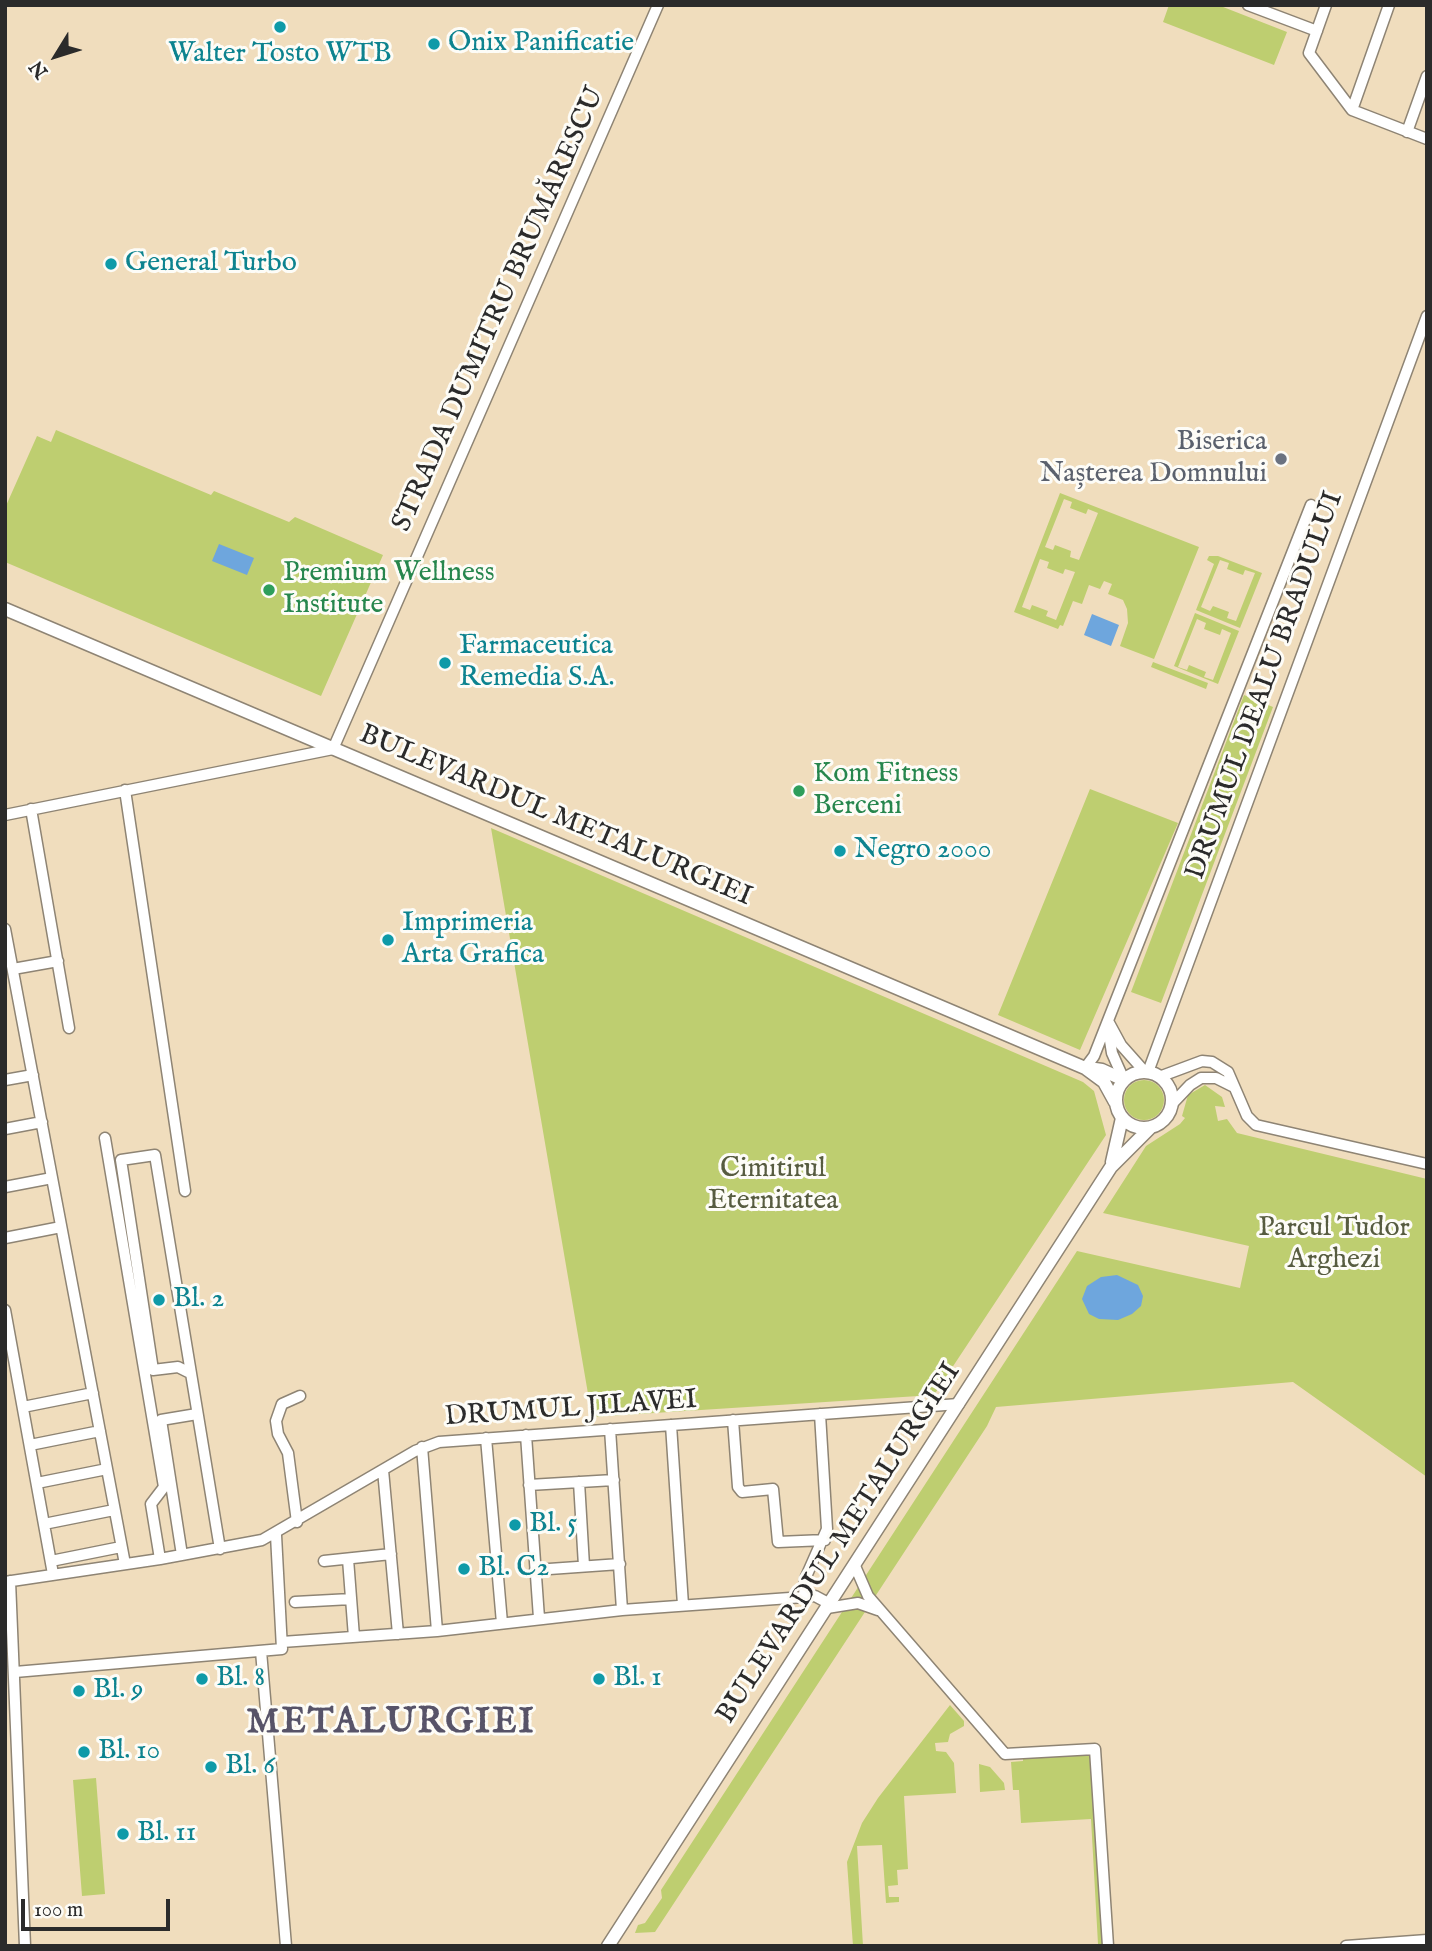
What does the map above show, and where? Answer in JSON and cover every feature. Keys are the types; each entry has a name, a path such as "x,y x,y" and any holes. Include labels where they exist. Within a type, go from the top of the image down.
{"main road":[{"name":"BULEVARDUL METALURGIEI","path":"5,609 1085,1068 1106,1085 1115,1102"},
{"name":"BULEVARDUL METALURGIEI","path":"1085,1068 1102,1070 1124,1080"},
{"path":"1150,1074 1169,1089 1171,1105 1162,1122 1150,1128 1135,1127 1122,1118 1115,1102 1117,1090 1124,1080 1150,1074"},
{"name":"BULEVARDUL METALURGIEI","path":"1111,1167 1122,1118"},
{"name":"BULEVARDUL METALURGIEI","path":"608,1946 1111,1167 1150,1128"}],"street":[{"name":"STRADA DUMITRU BRUMĂRESCU","path":"333,749 658,5"},
{"path":"1248,5 1268,9 1317,31"},
{"path":"1326,5 1309,53 1352,110 1427,139"},
{"path":"1352,110 1388,5"},
{"path":"1407,132 1427,76"},
{"name":"DRUMUL DEALU BRADULUI","path":"1150,1074 1427,316"},
{"path":"1085,1068 1094,1056 1311,505"},
{"path":"5,815 333,749"},
{"path":"125,790 185,1191"},
{"path":"31,809 69,1027"},
{"path":"5,929 125,1564"},
{"path":"13,969 58,961"},
{"path":"5,994 17,992"},
{"path":"1108,1021 1121,1045 1150,1074 1202,1061 1225,1068 1248,1119 1259,1126 1427,1164"},
{"path":"1108,1021 1112,1053 1124,1080"},
{"path":"5,1080 33,1075"},
{"path":"1171,1105 1189,1085 1202,1078 1216,1078 1234,1087"},
{"path":"5,1129 42,1122"},
{"path":"105,1138 164,1487 151,1504 160,1559"},
{"path":"190,1373 178,1367 153,1370 121,1160 155,1155 220,1549"},
{"path":"5,1187 52,1178"},
{"path":"5,1238 61,1227"},
{"path":"5,1310 53,1574"},
{"path":"23,1407 93,1393"},
{"path":"297,1522 288,1452 278,1434 276,1416 286,1400 300,1396"},
{"name":"DRUMUL JILAVEI","path":"7,1581 182,1556 276,1535 422,1447 439,1442 959,1404"},
{"path":"182,1556 161,1420 197,1414"},
{"path":"804,1597 805,1578 825,1540 827,1520 820,1414"},
{"path":"733,1420 739,1490 773,1489 778,1542 825,1540"},
{"path":"671,1425 682,1605"},
{"path":"610,1429 622,1610"},
{"path":"30,1445 100,1431"},
{"path":"526,1435 539,1618"},
{"path":"486,1438 502,1623"},
{"path":"422,1447 437,1631"},
{"path":"37,1483 107,1469"},
{"path":"383,1470 398,1634"},
{"path":"529,1485 614,1480"},
{"path":"579,1482 584,1566"},
{"path":"44,1524 114,1510"},
{"path":"15,1672 282,1649 276,1535"},
{"path":"51,1561 121,1547"},
{"path":"324,1561 391,1554"},
{"path":"348,1559 354,1637"},
{"path":"535,1570 620,1564"},
{"path":"855,1566 862,1588 880,1612 1005,1754 1095,1749 1108,1946"},
{"path":"7,1581 15,1672 26,1946"},
{"path":"282,1642 437,1631 622,1610 814,1596 829,1606 858,1603 880,1612"},
{"path":"295,1602 351,1599"},
{"path":"261,1651 286,1946"},
{"path":"1346,1946 1427,1940"}],"green space":[{"path":"1169,5 1218,5 1287,32 1274,65 1163,22"},
{"path":"56,430 211,495 214,491 289,522 295,517 383,555 321,696 5,562 5,508 37,436 51,442"},
{"path":"1060,493 1199,547 1154,659 1120,646 1128,623 1127,609 1123,600 1108,594 1112,584 1104,581 1100,589 1089,585 1082,604 1073,601 1063,626 1060,625 1058,629 1014,612","holes":["1064,499 1072,502 1070,508 1086,514 1088,509 1098,513 1079,560 1070,557 1071,551 1055,545 1053,550 1045,547","1040,559 1049,562 1047,568 1063,574 1065,569 1075,572 1056,620 1046,616 1048,611 1032,605 1030,610 1022,607"]},
{"path":"1209,556 1218,556 1262,573 1240,628 1196,610 1214,564 1207,560","holes":["1220,560 1229,563 1227,569 1243,575 1245,570 1255,573 1236,621 1227,618 1229,612 1213,606 1210,611 1201,607"]},
{"path":"1195,613 1239,631 1218,684 1174,666","holes":["1197,619 1206,623 1204,629 1220,635 1222,629 1231,633 1213,680 1204,677 1206,672 1189,665 1187,670 1178,667"]},
{"path":"1153,662 1208,683 1206,689 1151,667"},
{"path":"1244,695 1273,707 1161,1003 1131,992"},
{"path":"1090,789 1178,823 1080,1050 998,1015"},
{"name":"Cimitirul Eternitatea","path":"491,828 1083,1082 1094,1091 1106,1135 934,1395 592,1417"},
{"path":"1144,1080 1152,1081 1158,1086 1163,1092 1163,1108 1158,1114 1152,1119 1144,1120 1136,1119 1130,1114 1125,1108 1124,1100 1125,1092 1130,1086 1136,1081"},
{"name":"Parcul Tudor Arghezi","path":"1205,1085 1222,1097 1225,1107 1215,1106 1218,1121 1227,1119 1237,1133 1427,1179 1427,1477 1293,1382 996,1407 987,1426 655,1932 635,1933 638,1925 645,1923 662,1898 661,1890 1077,1251 1240,1288 1249,1246 1103,1213 1146,1146 1180,1124 1185,1118 1182,1116 1188,1095"},
{"path":"950,1705 964,1721 964,1726 950,1734 948,1742 935,1743 936,1751 946,1752 954,1763 956,1793 904,1796 908,1869 897,1870 898,1885 888,1886 889,1897 899,1897 899,1902 886,1903 882,1845 857,1846 863,1946 853,1946 847,1862 862,1823 878,1798"},
{"path":"1091,1753 1105,1946 1071,1946 1098,1944 1091,1819 1021,1823 1019,1790 1013,1790 1011,1762 1023,1761 1023,1757"},
{"path":"979,1764 990,1767 1004,1783 1005,1790 980,1792"},
{"path":"96,1778 105,1894 82,1896 73,1780"}],"water":[{"path":"219,544 254,558 247,575 212,561"},
{"path":"1092,614 1119,625 1111,646 1084,635"},
{"path":"1117,1275 1138,1285 1143,1296 1141,1306 1132,1314 1118,1320 1099,1319 1089,1314 1082,1299 1087,1286 1101,1277"}],"place":[{"name":"Walter Tosto WTB","path":"280,27"},
{"name":"Onix Panificatie","path":"434,44"},
{"name":"General Turbo","path":"111,264"},
{"name":"Biserica Nașterea Domnului","path":"1281,459"},
{"name":"Premium Wellness Institute","path":"269,590"},
{"name":"Farmaceutica Remedia S.A.","path":"445,663"},
{"name":"Kom Fitness Berceni","path":"799,791"},
{"name":"Negro 2000","path":"840,851"},
{"name":"Imprimeria Arta Grafica","path":"388,940"},
{"name":"Bl. 2","path":"159,1300"},
{"name":"Bl. 5","path":"515,1525"},
{"name":"Bl. C2","path":"464,1569"},
{"name":"Bl. 8","path":"202,1679"},
{"name":"Bl. 1","path":"599,1679"},
{"name":"Bl. 9","path":"79,1691"},
{"name":"Bl. 10","path":"84,1752"},
{"name":"Bl. 6","path":"211,1767"},
{"name":"Bl. 11","path":"123,1834"}],"district":[{"name":"METALURGIEI","path":"391,1725"}]}
